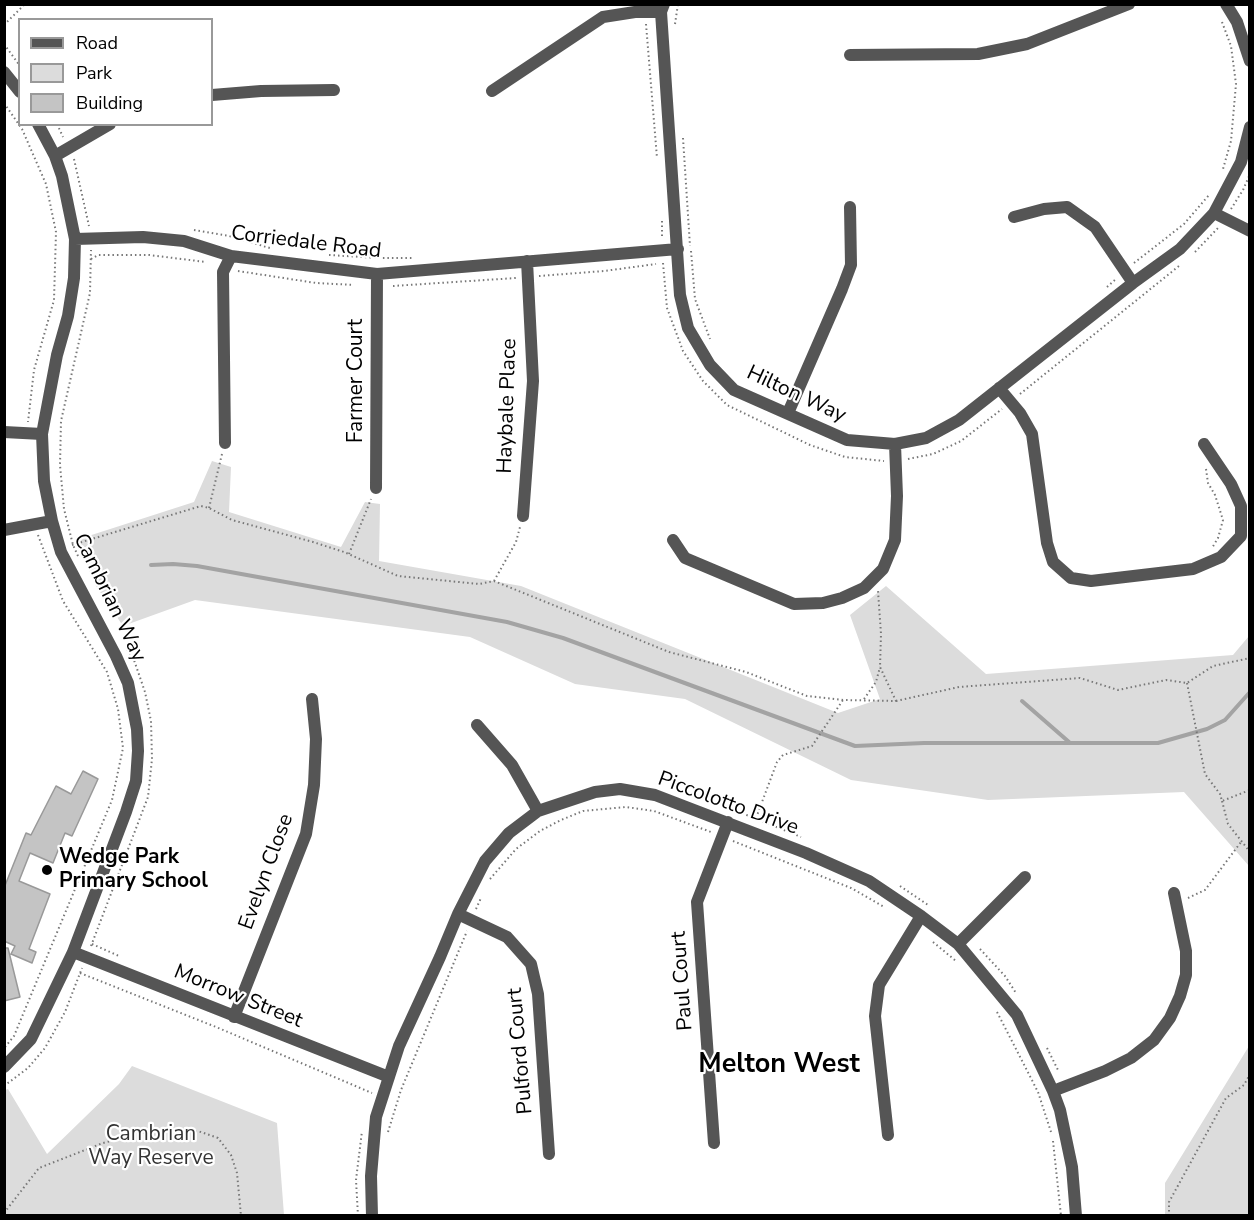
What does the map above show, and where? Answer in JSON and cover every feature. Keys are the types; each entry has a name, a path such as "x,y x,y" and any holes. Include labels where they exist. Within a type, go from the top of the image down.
{"street":[{"path":"850,55 978,54 1027,44 1129,4"},
{"path":"1226,4 1237,22 1250,61"},
{"path":"492,91 603,17 648,12 662,8"},
{"name":"Hilton Way","path":"662,8 680,296 688,328 710,365 734,390 847,440 895,444 926,438 959,420 1133,283 1180,249 1220,216 1241,162 1250,127"},
{"path":"4,72 18,90"},
{"path":"213,95 261,91 334,90"},
{"name":"Cambrian Way","path":"4,1067 31,1038 73,952 126,812 136,781 138,751 137,729 128,683 117,656 60,549 52,521 35,434 68,316 74,278 75,238 62,176 55,156 39,126"},
{"path":"55,156 107,126"},
{"path":"788,413 851,265 850,207"},
{"path":"1014,217 1044,209 1067,207 1095,227 1133,283"},
{"path":"1220,216 1250,231"},
{"name":"Corriedale Road","path":"75,238 143,237 183,241 231,256 377,274 678,249"},
{"path":"225,443 223,272 231,256"},
{"name":"Haybale Place","path":"523,516 533,381 527,261"},
{"name":"Farmer Court","path":"376,488 377,274"},
{"path":"999,388 1017,401 1020,413 1032,434 1047,543 1053,562 1071,578 1091,581 1193,568 1221,557 1241,536 1241,506 1231,484 1204,444"},
{"path":"4,432 35,434"},
{"path":"673,540 685,558 794,604 823,603 842,598 864,588 883,569 895,540 897,496 895,444"},
{"path":"4,530 52,521"},
{"name":"Evelyn Close","path":"234,1017 306,834 314,785 316,739 312,699"},
{"path":"477,725 512,765 538,811"},
{"name":"Piccolotto Drive","path":"372,1215 370,1176 376,1117 399,1046 458,914 485,861 508,833 538,811 595,792 620,789 654,795 728,822 869,881 921,916 957,944 1017,1015 1053,1091 1060,1110 1072,1167 1076,1215"},
{"name":"Paul Court","path":"714,1143 697,902 728,822"},
{"path":"957,944 1025,878"},
{"path":"1053,1091 1105,1071 1131,1058 1154,1040 1170,1018 1186,975 1186,951 1175,899"},
{"name":"Pulford Court","path":"458,914 507,937 531,964 538,994 549,1154"},
{"path":"888,1135 875,1016 879,985 921,916"},
{"name":"Morrow Street","path":"73,952 389,1077"}],"path":[{"path":"4,25 25,4"},
{"path":"676,34 678,4"},
{"path":"648,12 647,44 658,161"},
{"path":"1218,15 1231,46 1236,84 1231,141 1222,171"},
{"path":"4,44 18,63"},
{"path":"4,103 18,123"},
{"path":"20,126 46,184 56,232 54,300 34,370 27,416 35,434"},
{"path":"682,128 695,299 710,340"},
{"path":"1194,253 1216,231 1220,216 1243,190 1250,174"},
{"path":"1101,291 1184,224 1214,188"},
{"path":"662,218 667,308 682,351 703,381 727,405 810,445 845,457 876,461 933,454 961,441 1017,401 1026,388 1179,266"},
{"path":"191,230 229,236 274,249"},
{"path":"324,254 419,258"},
{"path":"209,508 225,443"},
{"path":"1204,444 1208,483 1215,495 1223,520 1218,538 1209,552"},
{"path":"349,554 376,488"},
{"path":"60,549 201,506 232,520 349,554 398,576 479,584 494,581 669,652 746,672 807,696 843,700 896,701 959,687 1080,678 1118,690 1166,680 1187,683 1213,666 1250,658"},
{"path":"494,581 516,542 523,516"},
{"path":"4,1047 14,1036 112,800 123,748 118,709 107,672 63,601 38,537 37,524"},
{"path":"864,699 876,682 880,667 881,634 876,575"},
{"path":"880,667 896,701"},
{"path":"1187,683 1205,774 1220,794 1228,824 1250,852"},
{"path":"756,818 777,762 783,755 812,746 843,700"},
{"path":"1222,801 1250,790"},
{"path":"1175,899 1205,890 1241,842"},
{"path":"80,973 372,1093"},
{"path":"1169,1215 1168,1202 1226,1098 1244,1084 1250,1074"},
{"path":"4,1213 39,1168 103,1143 154,1130 177,1135 198,1131 218,1138 231,1155 237,1173 241,1215"}],"green space":[{"path":"212,461 231,467 229,512 341,547 365,502 380,504 379,561 521,586 838,713 880,699 850,615 886,586 986,674 1233,655 1249,636 1249,866 1184,792 988,800 851,780 685,699 575,684 470,637 195,600 123,626 96,586 76,540 194,502"},
{"path":"1249,1046 1249,1215 1165,1215 1165,1183"},
{"name":"Cambrian Way Reserve","path":"132,1066 277,1123 284,1215 5,1215 5,1090 8,1089 47,1154 119,1084"}],"building":[{"path":"83,771 98,779 72,836 65,833 53,863 30,853 19,881 50,894 29,949 36,952 32,963 11,954 15,946 4,941 4,888 26,833 31,835 56,786 71,794"},
{"path":"4,948 8,948 20,997 4,1001"}],"waterway":[{"path":"151,565 197,566 507,622 563,638 855,746 924,743 1158,743 1207,729 1225,720 1250,692"},
{"path":"1022,701 1069,742"}],"place":[{"name":"Wedge Park Primary School","path":"47,870"}],"district":[{"name":"Melton West","path":"779,1065"}]}
